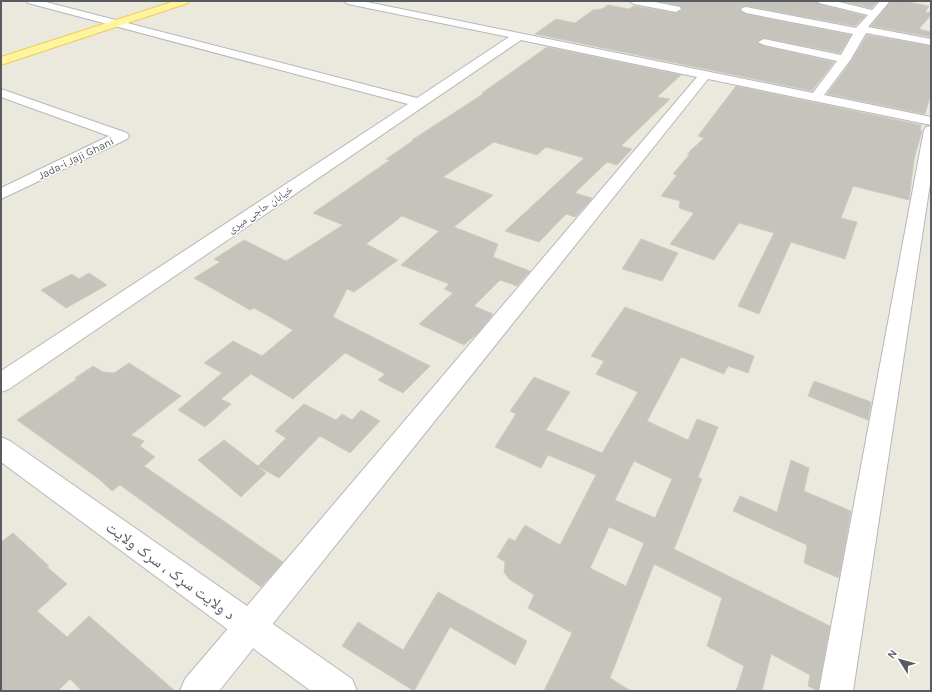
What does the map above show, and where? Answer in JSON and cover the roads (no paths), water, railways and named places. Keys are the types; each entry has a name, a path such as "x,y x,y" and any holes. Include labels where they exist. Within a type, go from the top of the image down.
{"main road":[{"path":"1,60 95,29 118,24 185,1"},
{"path":"1,66 102,32 118,24"}],"street":[{"path":"31,1 419,103"},
{"path":"348,1 365,2 519,36 931,121"},
{"path":"634,1 676,9"},
{"path":"822,1 874,12"},
{"path":"816,97 845,58 874,12 885,1"},
{"path":"746,10 931,42"},
{"name":"خیابان حاجی میری","path":"1,383 519,36"},
{"path":"764,42 845,58"},
{"path":"197,691 705,74"},
{"name":"Jada-i Jaji Ghani","path":"1,93 122,136 1,194"},
{"path":"836,691 931,130"},
{"name":"د ولایت سړک ، سرک ولایت","path":"1,448 340,691"}]}
